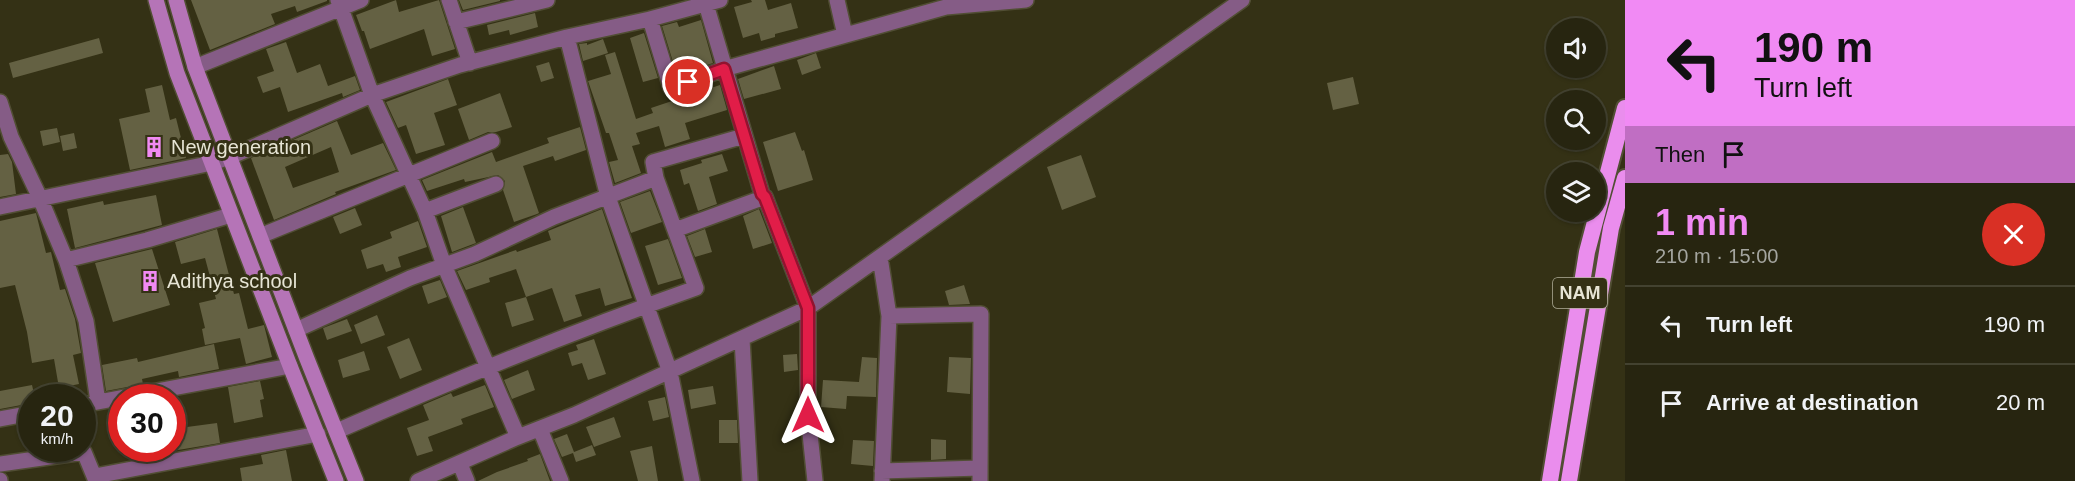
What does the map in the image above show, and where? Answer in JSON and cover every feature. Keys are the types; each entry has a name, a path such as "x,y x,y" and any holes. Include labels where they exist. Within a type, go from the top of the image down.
{"highway":[{"name":"NAM","path":"1550,481 1587,252 1625,108"},
{"name":"NAM","path":"1569,481 1611,228 1625,178"}],"main road":[{"path":"176,0 195,67 356,481"},
{"path":"160,1 177,73 336,481"}],"street":[{"path":"195,67 340,4 362,0"},
{"path":"448,0 470,63"},
{"path":"456,22 547,0"},
{"path":"837,0 844,35"},
{"path":"650,20 671,88 724,69 946,4 1026,0"},
{"path":"418,481 518,437 574,416 808,308 1242,0"},
{"path":"0,207 212,163 372,95 470,63 567,37 650,20 713,2 724,69 762,194 808,308 808,415 815,481"},
{"path":"340,4 372,95 425,211 444,265 518,437"},
{"path":"567,37 608,197 670,372 692,481"},
{"path":"0,102 6,138 40,198 66,260 86,321 89,384"},
{"path":"337,431 488,368 696,288 656,178 653,162 744,136"},
{"path":"260,236 492,141"},
{"path":"296,330 410,279 475,254 554,217 656,178"},
{"path":"425,211 496,184"},
{"path":"675,230 765,197"},
{"path":"66,260 147,240 231,215"},
{"path":"880,257 889,316 882,476 980,474 981,314 889,316"},
{"path":"742,339 750,481"},
{"path":"96,402 290,366"},
{"path":"0,419 18,416"},
{"path":"540,429 561,481"},
{"path":"0,464 84,452 95,479 318,434"},
{"path":"460,464 467,481"}],"building":[{"path":"191,0 327,1 297,12 295,6 271,14 275,24 210,50"},
{"path":"396,0 399,12 439,0 455,49 432,56 424,29 370,49 356,15"},
{"path":"459,0 500,0 500,1 463,10"},
{"path":"751,0 765,0 768,10 791,3 798,28 775,34 775,37 761,41 759,33 743,38 734,7 752,2"},
{"path":"535,13 538,27 510,35 509,30 489,35 487,25"},
{"path":"701,20 713,63 677,75 662,26 677,22 679,27"},
{"path":"644,33 658,78 643,82 630,38"},
{"path":"99,38 103,53 13,78 9,63"},
{"path":"603,39 608,53 583,61 579,44 587,43 587,45"},
{"path":"286,42 297,73 320,64 328,86 355,76 360,90 343,97 342,93 288,112 280,87 263,93 257,77 274,71 266,49"},
{"path":"615,52 636,119 653,113 651,108 720,85 727,110 685,123 690,139 665,147 659,126 636,133 640,144 632,146 641,173 615,183 609,162 618,160 588,81 611,74 605,55"},
{"path":"816,53 821,68 802,75 797,60"},
{"path":"549,62 554,78 541,82 536,66"},
{"path":"774,66 781,89 744,99 738,79"},
{"path":"1353,77 1359,104 1333,110 1327,83"},
{"path":"448,79 457,105 434,113 445,145 416,154 406,125 398,128 386,102"},
{"name":"New generation","path":"162,85 170,120 176,118 186,158 130,170 119,119 150,112 145,89"},
{"path":"500,93 512,127 488,132 469,140 458,109"},
{"path":"337,121 351,155 383,143 396,170 335,192 336,194 274,220 251,158","holes":["331,147 339,172 293,188 285,167"]},
{"path":"580,127 586,150 555,161 553,156 523,166 539,213 514,222 503,190 505,181 498,175 465,182 464,179 427,191 422,180 492,152 496,162 549,143 547,138"},
{"path":"57,128 60,142 43,146 40,131"},
{"path":"795,132 802,151 804,150 813,180 778,191 763,142"},
{"path":"74,133 77,148 63,151 60,136"},
{"path":"8,154 12,162 16,194 0,197 0,155"},
{"path":"722,154 728,171 709,177 717,204 698,211 689,183 684,185 680,170 702,163 701,160"},
{"path":"1081,155 1096,197 1062,210 1047,167"},
{"path":"650,191 662,222 631,233 620,202"},
{"path":"156,195 162,225 75,248 67,209 103,201 104,205"},
{"path":"463,207 476,243 452,252 441,216"},
{"path":"355,208 362,225 340,234 333,217"},
{"path":"602,209 632,298 605,306 600,288 575,295 582,316 564,322 552,288 526,297 516,269 489,278 490,282 466,290 457,271 551,240 548,231"},
{"path":"759,209 772,243 753,249 743,216"},
{"path":"36,213 46,253 51,252 60,290 65,289 75,319 81,353 73,355 79,384 58,384 54,359 32,363 15,285 0,288 0,221"},
{"path":"418,221 427,247 398,257 401,267 386,272 383,264 367,269 361,250 392,238 390,232"},
{"path":"217,229 234,294 239,293 248,329 264,325 272,357 246,364 240,338 205,345 202,329 205,328 199,303 216,299 205,258 181,264 175,242"},
{"path":"705,229 712,252 695,257 687,236"},
{"path":"668,239 682,278 658,285 645,246"},
{"name":"Adithya school","path":"152,249 170,305 113,322 95,263"},
{"path":"440,280 447,297 428,304 422,286"},
{"path":"964,285 970,304 949,305 945,291"},
{"path":"526,297 534,320 512,327 505,303"},
{"path":"377,315 385,335 361,344 354,325"},
{"path":"347,319 352,331 327,340 323,328"},
{"path":"409,338 422,370 400,379 387,347"},
{"path":"594,339 606,374 588,380 582,363 572,366 568,353 578,350 576,345"},
{"path":"214,344 219,369 179,377 178,371 142,379 143,384 108,384 108,391 106,391 102,365 137,358 138,362"},
{"path":"364,351 370,370 343,378 338,360"},
{"path":"797,354 798,370 784,372 783,355"},
{"path":"862,357 877,358 876,397 847,396 846,409 821,407 823,380 859,382"},
{"path":"949,357 971,358 970,394 947,392"},
{"path":"528,370 535,390 512,399 504,380"},
{"path":"260,381 264,399 260,400 263,417 234,423 228,387"},
{"path":"485,385 494,407 461,419 463,424 428,437 433,451 417,456 407,428 429,420 423,405 451,393 453,397"},
{"path":"713,386 716,404 691,409 688,390"},
{"path":"18,388 18,406 0,409 0,391"},
{"path":"665,397 669,417 653,421 648,401"},
{"path":"614,417 621,437 594,447 586,427"},
{"path":"719,420 737,420 738,443 719,443"},
{"path":"217,423 220,443 186,449 186,427"},
{"path":"567,434 574,452 592,445 596,455 576,462 573,453 562,457 554,439"},
{"path":"931,439 946,440 946,459 931,460"},
{"path":"853,440 874,441 873,466 851,464"},
{"path":"652,446 658,481 638,481 630,451"},
{"path":"286,450 292,481 242,481 240,468 263,464 261,455"},
{"path":"540,454 550,481 478,481 528,461 527,459"}],"place":[{"name":"New generation","path":"154,147"},
{"name":"Adithya school","path":"150,281"}],"route":[{"path":"688,82 724,69 762,194 808,308 808,415"}]}
